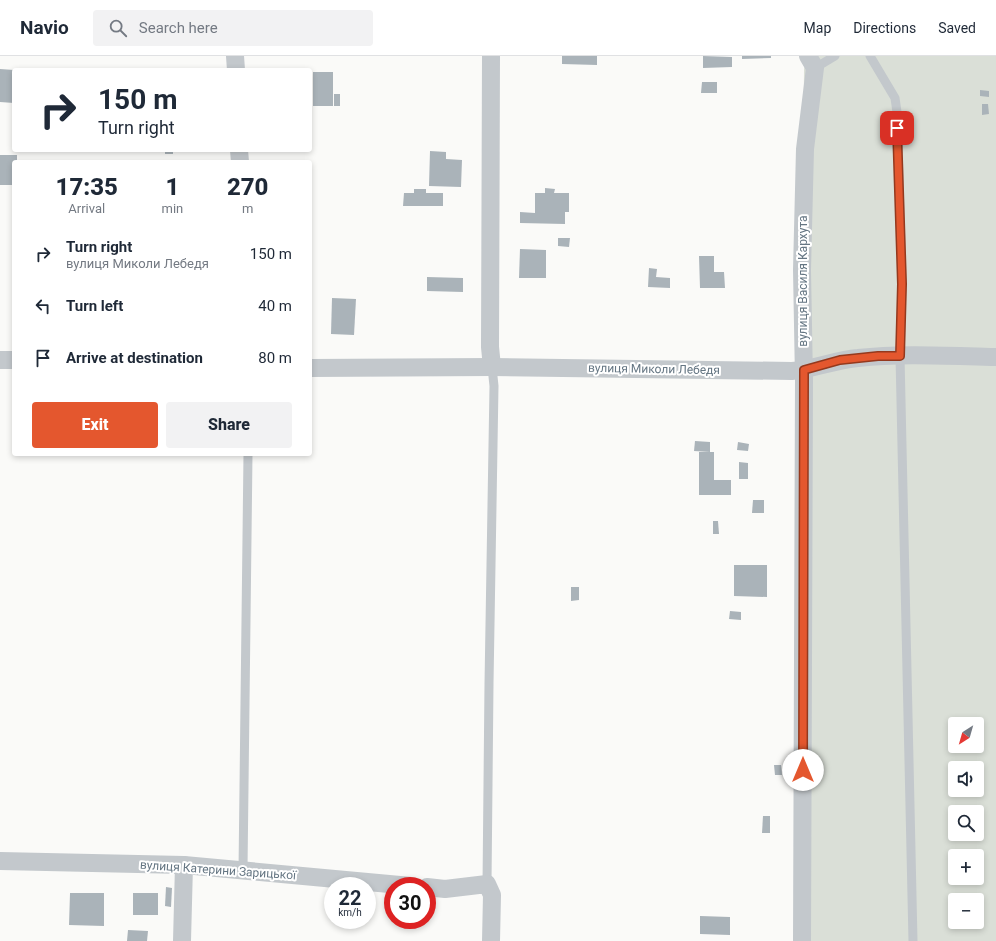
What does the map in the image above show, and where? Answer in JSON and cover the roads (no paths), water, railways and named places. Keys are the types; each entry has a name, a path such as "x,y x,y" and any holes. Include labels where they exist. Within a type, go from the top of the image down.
{"street":[{"path":"235,56 236,68"},
{"path":"491,56 490,347 492,367"},
{"name":"вулиця Василя Кархута","path":"802,941 804,370 802,270 804,182 812,62"},
{"name":"вулиця Миколи Лебедя","path":"312,368 492,367 792,371 804,370 840,360 878,356 996,357"},
{"path":"0,360 12,360"},
{"name":"вулиця Катерини Зарицької","path":"0,861 184,865 384,883"},
{"path":"182,941 184,865"},
{"path":"436,888 445,889 487,884 492,894 491,941"}],"lane":[{"path":"812,62 835,56"},
{"path":"870,56 896,98 897,112 902,284 900,356 913,941"},
{"path":"487,884 494,386 492,367"},
{"path":"243,870 248,456"}]}
